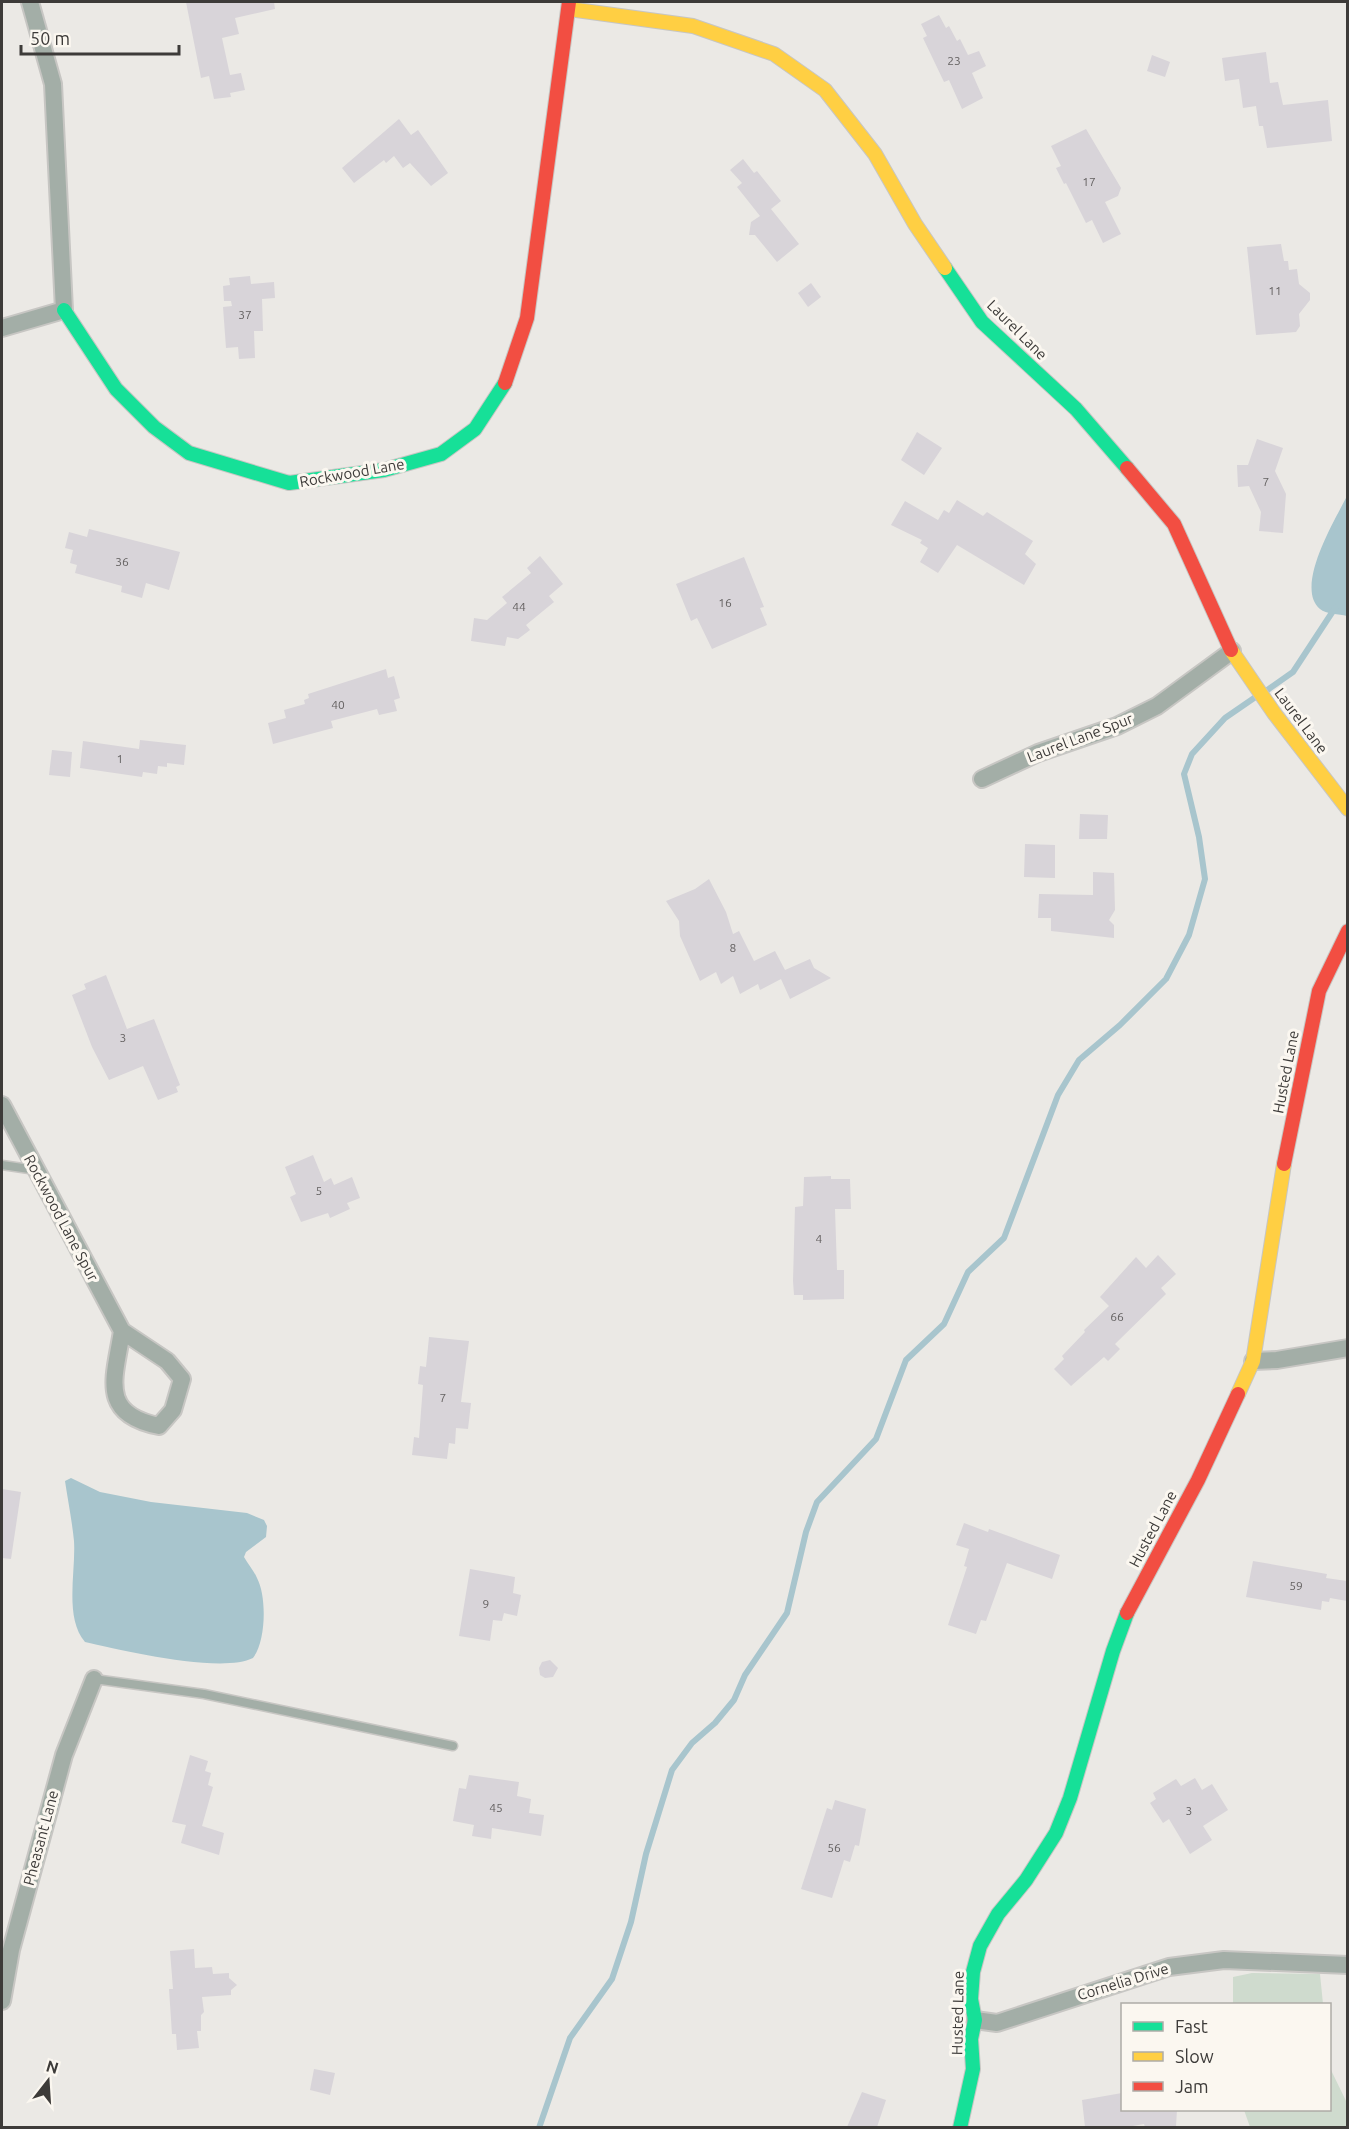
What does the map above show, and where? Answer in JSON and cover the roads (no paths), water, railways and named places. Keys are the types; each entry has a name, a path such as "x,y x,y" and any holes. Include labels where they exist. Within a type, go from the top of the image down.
{"street":[{"path":"2,328 64,310 53,84 30,2"},
{"name":"Rockwood Lane","path":"64,310 116,389 154,427 189,453 289,483 384,470 441,454 475,429 506,382 527,318 569,5"},
{"name":"Laurel Lane","path":"569,5 693,26 719,33 774,54 825,90 876,154 915,224 982,322 1076,409 1174,524 1233,651 1274,713 1347,809"},
{"name":"Laurel Lane Spur","path":"982,779 1038,753 1117,726 1157,706 1233,651"},
{"name":"Husted Lane","path":"960,2127 973,2069 971,2039 975,2020 971,1999 972,1981 980,1946 998,1914 1026,1880 1056,1833 1070,1798 1113,1651 1130,1606 1198,1480 1253,1361 1276,1206 1319,991 1347,931"},
{"name":"Rockwood Lane Spur","path":"2,1105 122,1331 166,1361 182,1379 172,1410 159,1426 130,1416 116,1401 114,1371 122,1331"},
{"path":"1253,1361 1277,1360 1347,1348"},
{"name":"Pheasant Lane","path":"2,2001 11,1950 64,1755 94,1679"},
{"name":"Cornelia Drive","path":"975,2020 997,2024 1169,1967 1224,1960 1347,1965"}],"lane":[{"path":"2,1165 36,1170"},
{"path":"94,1679 204,1694 453,1746"}],"water":[{"path":"1347,496 1347,616 1320,609 1313,599 1312,585 1319,553"},
{"path":"71,1478 100,1492 151,1502 247,1513 264,1520 267,1526 266,1537 246,1552 244,1557 256,1575 264,1607 261,1641 253,1658 238,1662 195,1662 146,1655 85,1642 79,1632 73,1607 74,1541 65,1481"}],"waterway":[{"path":"1266,691 1293,672 1335,608"},
{"path":"539,2128 570,2038 612,1979 631,1922 646,1854 672,1770 692,1743 715,1723 734,1700 745,1675 787,1613 806,1532 817,1502 876,1439 906,1360 944,1324 968,1272 1004,1238 1058,1095 1079,1060 1120,1025 1166,979 1189,935 1205,879 1199,837 1184,774 1192,754 1225,718 1257,696"}]}
